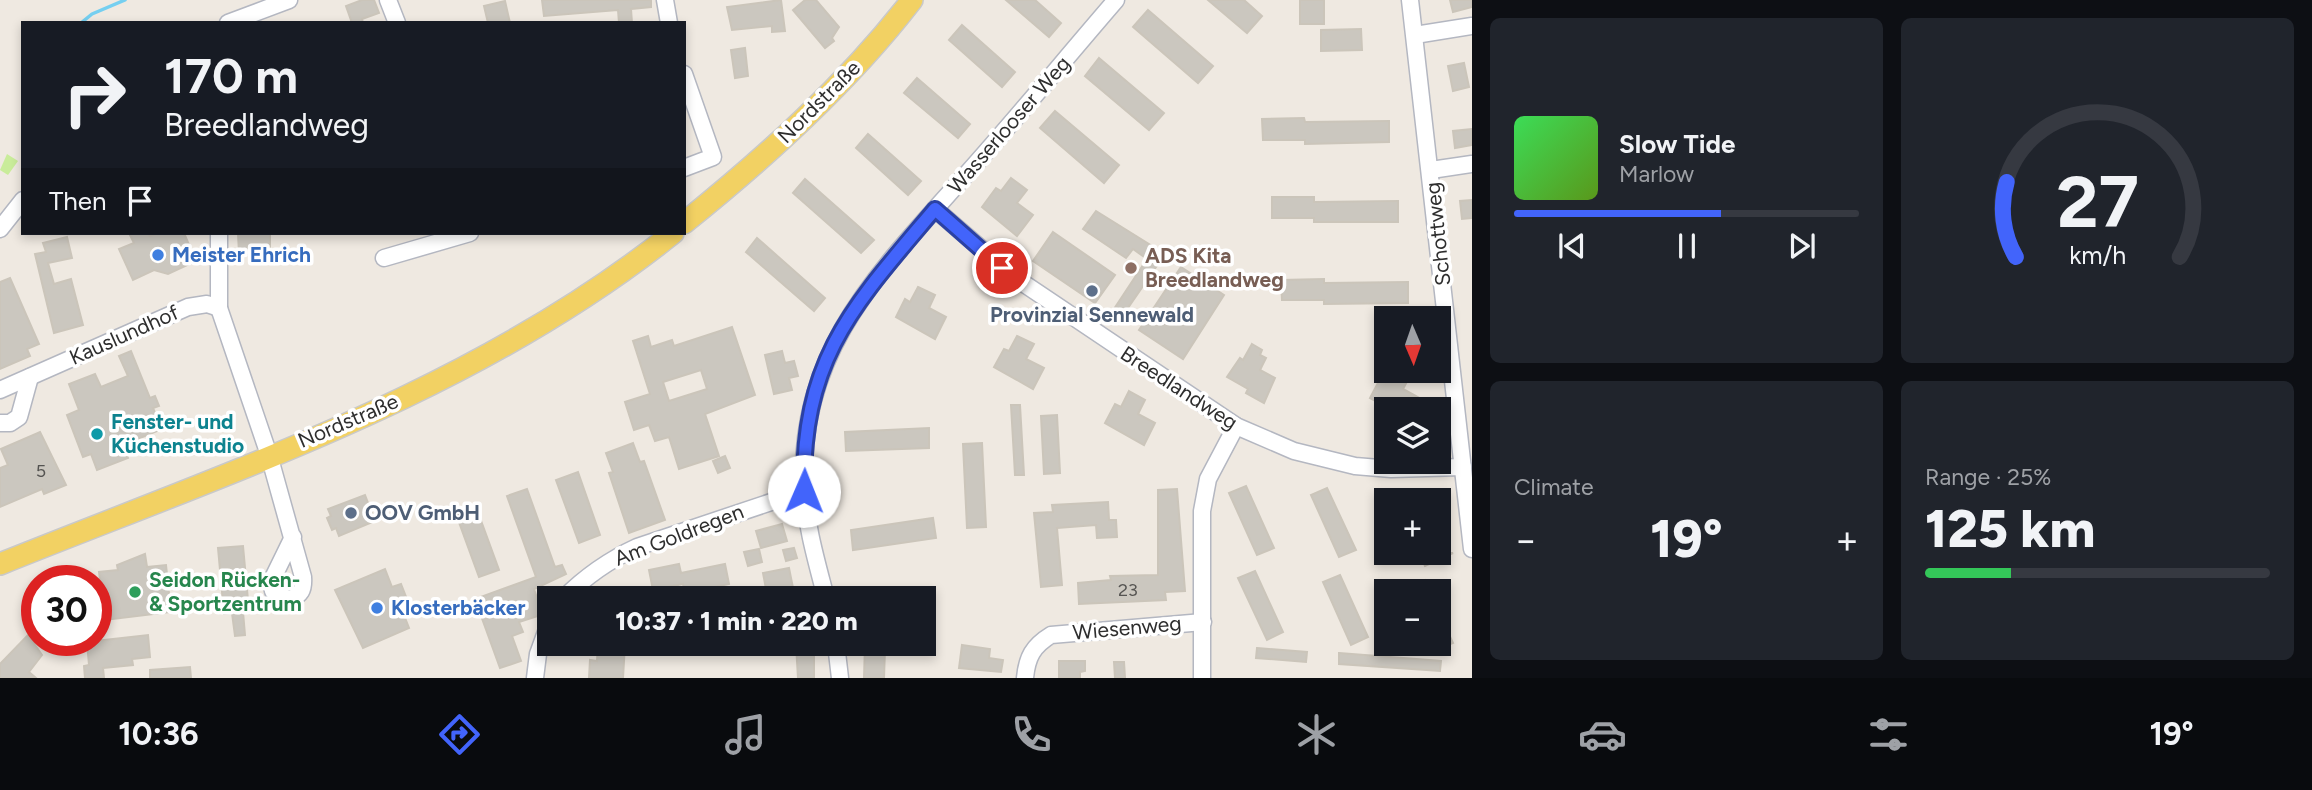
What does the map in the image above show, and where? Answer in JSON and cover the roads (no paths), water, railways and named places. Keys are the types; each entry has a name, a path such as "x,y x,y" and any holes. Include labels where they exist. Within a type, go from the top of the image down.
{"main road":[{"name":"Nordstraße","path":"686,221 820,103 887,32 912,0"},
{"name":"Nordstraße","path":"0,564 269,456 396,401 466,367 578,300 670,235"}],"street":[{"path":"233,21 289,0"},
{"path":"388,0 396,21"},
{"path":"665,0 669,21"},
{"name":"Wasserlooser Weg","path":"823,586 809,529 804,491 810,411 834,341 876,278 1116,0"},
{"name":"Schottweg","path":"1410,0 1463,467 1469,495 1472,549"},
{"path":"1415,35 1472,26"},
{"path":"686,80 713,158 686,167"},
{"name":"Schottweg","path":"1431,170 1472,164"},
{"path":"0,229 21,203"},
{"name":"Breedlandweg","path":"935,209 1014,277 1236,426 1294,451 1355,466 1391,469 1463,467"},
{"path":"219,235 219,308 293,537"},
{"path":"384,258 463,235"},
{"name":"Kauslundhof","path":"0,390 188,307 207,304 219,308"},
{"path":"0,423 10,423 19,417 30,377"},
{"name":"Wiesenweg","path":"1202,678 1200,527 1205,490 1236,426"},
{"name":"Am Goldregen","path":"576,586 612,559 637,547 804,491"},
{"name":"Wiesenweg","path":"1025,678 1030,652 1038,642 1051,635 1203,622"},
{"path":"535,678 538,656"},
{"path":"837,656 840,678"}],"waterway":[{"path":"83,21 92,14 125,0"}],"place":[{"name":"Meister Ehrich","path":"158,255"},
{"name":"ADS Kita Breedlandweg","path":"1131,268"},
{"name":"Provinzial Sennewald","path":"1092,291"},
{"name":"Fenster- und Küchenstudio","path":"97,434"},
{"name":"OOV GmbH","path":"351,513"},
{"name":"Seidon Rücken- & Sportzentrum","path":"135,592"},
{"name":"Klosterbäcker","path":"377,608"}]}
